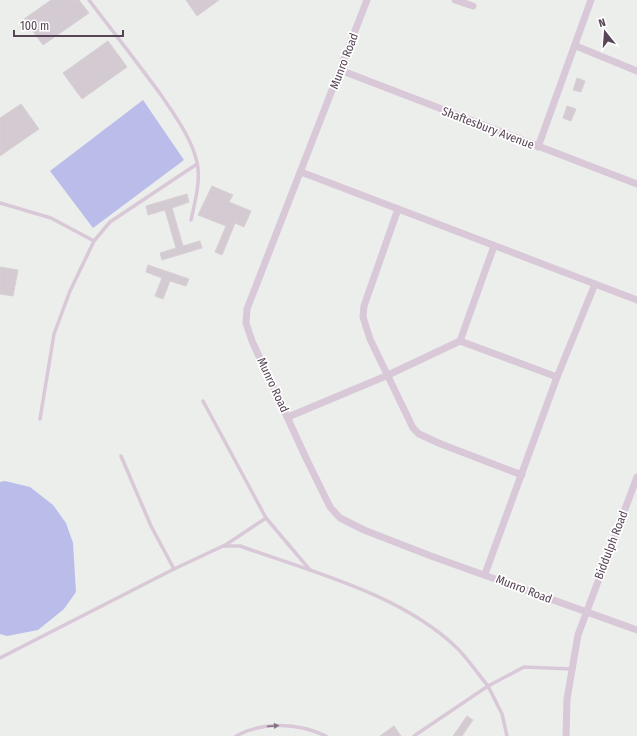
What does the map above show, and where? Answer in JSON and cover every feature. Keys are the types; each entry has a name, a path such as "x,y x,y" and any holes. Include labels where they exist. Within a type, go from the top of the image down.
{"street":[{"name":"Munro Road","path":"367,0 301,172 254,287 245,317 252,341 330,506 340,518 364,530 637,630"},
{"path":"454,0 473,6"},
{"path":"538,147 576,46 591,0"},
{"path":"576,46 637,71"},
{"name":"Shaftesbury Avenue","path":"340,70 637,184"},
{"path":"301,172 637,300"},
{"path":"398,209 368,294 364,311 366,329 386,376 409,422 419,434 522,475"},
{"path":"288,417 386,376 460,341 494,246"},
{"path":"485,574 558,378 595,284"},
{"path":"460,341 558,378"},
{"name":"Biddulph Road","path":"566,736 567,699 571,668 578,635 585,612 637,477"}],"lane":[{"path":"89,0 142,68 178,120 190,142 197,164 197,194 191,220"},
{"path":"40,419 54,334 70,291 94,241 110,222 197,164"},
{"path":"0,203 51,218 94,241"},
{"path":"203,401 266,518 311,571"},
{"path":"121,456 151,526 174,569"},
{"path":"0,658 174,569 223,546 266,518"},
{"path":"223,546 240,546 311,571 381,597 415,615 457,648 488,686 502,714 507,736"},
{"path":"414,736 488,686 524,667 571,668"},
{"path":"236,736 253,729 285,725 300,727 326,736"}],"shaded area":[{"path":"143,100 184,160 93,228 50,171"},
{"path":"5,481 30,487 53,505 66,523 73,543 76,592 64,609 38,630 7,636 0,634 0,482"}],"building":[{"path":"51,0 79,0 89,13 43,45 24,19"},
{"path":"186,0 219,0 197,16"},
{"path":"108,41 127,67 82,99 63,73"},
{"path":"577,78 585,81 581,92 573,90"},
{"path":"21,104 39,129 0,156 0,118"},
{"path":"567,106 576,109 571,121 563,118"},
{"path":"212,186 233,195 229,202 251,211 244,227 235,223 222,255 215,252 226,226 198,215"},
{"path":"187,194 189,202 172,208 183,246 200,241 202,248 162,260 160,253 176,248 165,210 148,215 146,206"},
{"path":"148,265 189,279 186,286 170,281 163,299 155,296 162,278 146,272"},
{"path":"0,267 18,270 13,296 0,294"},
{"path":"467,716 473,720 462,736 453,736"},
{"path":"394,726 401,736 380,736"}]}
